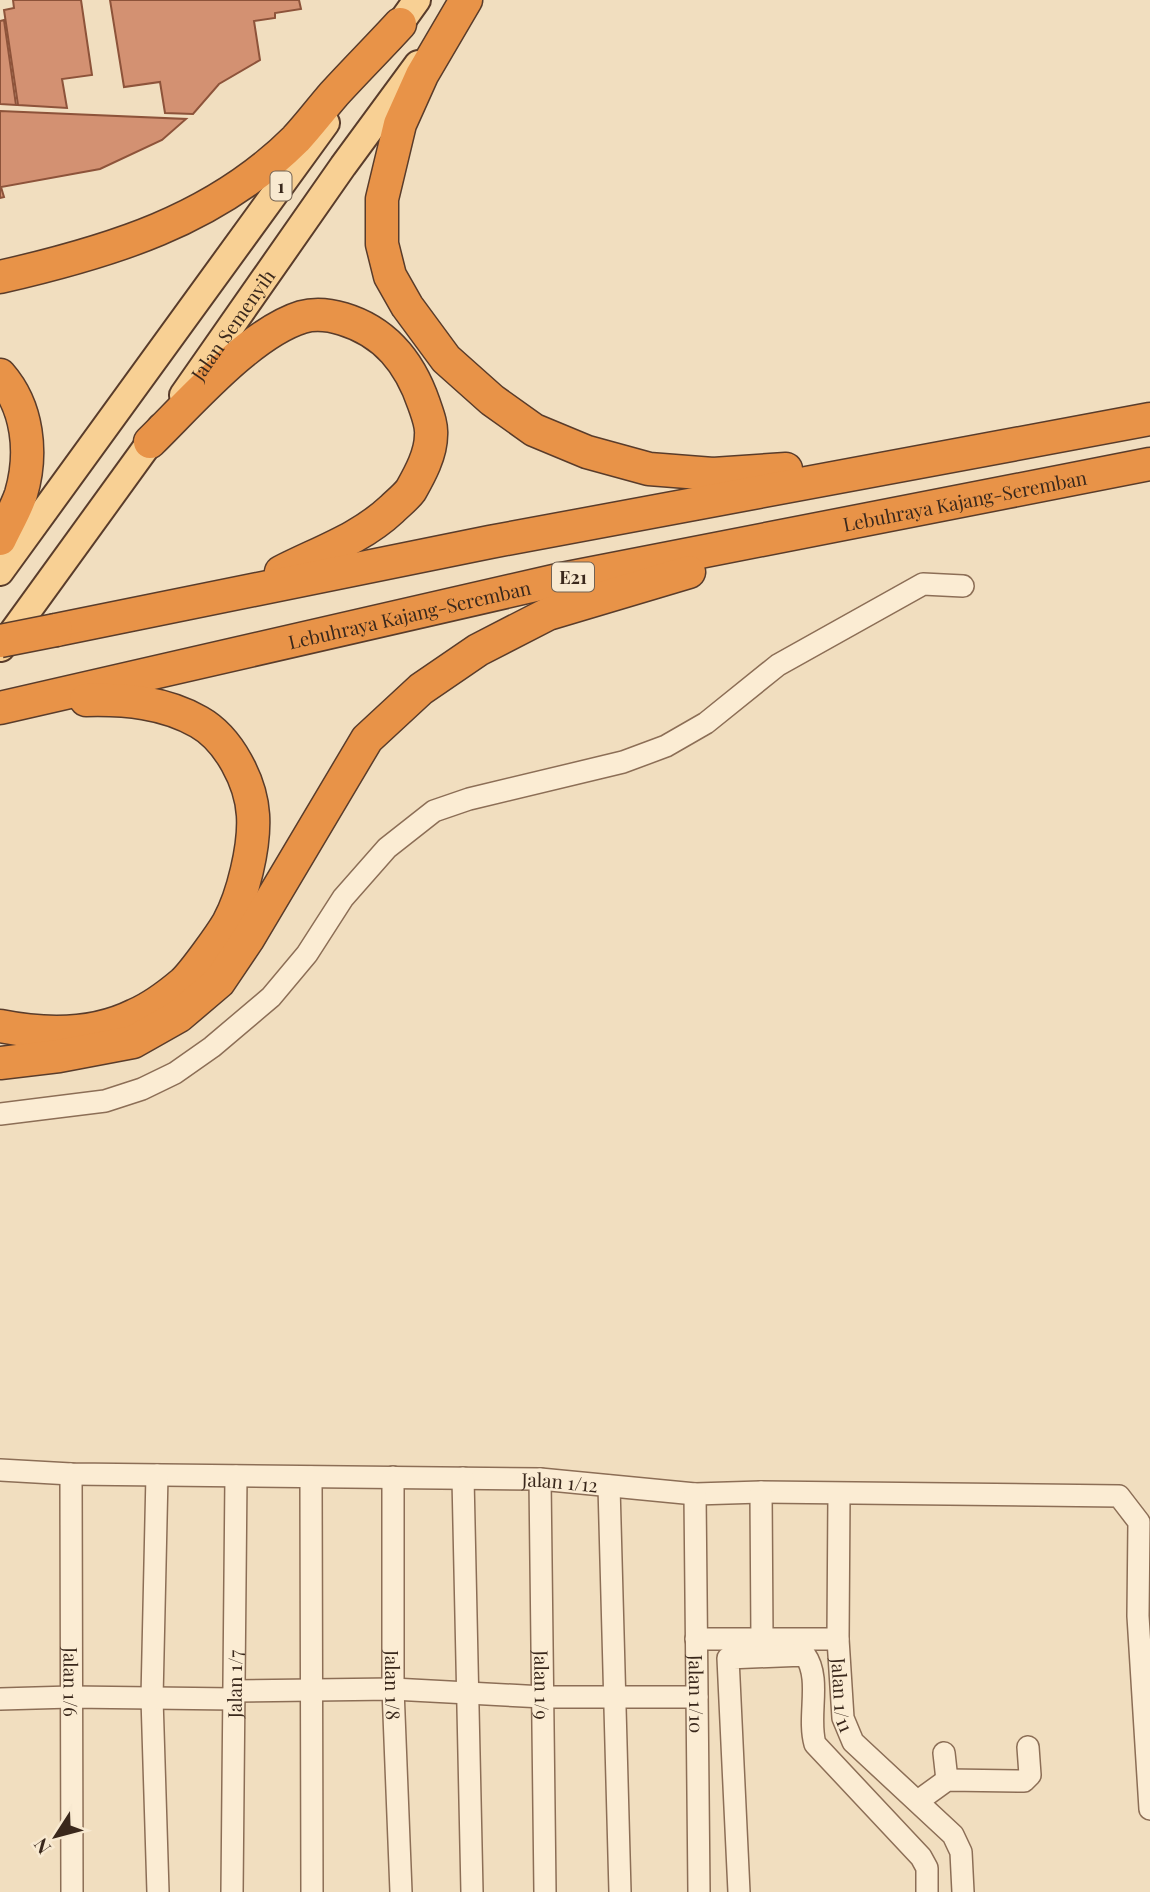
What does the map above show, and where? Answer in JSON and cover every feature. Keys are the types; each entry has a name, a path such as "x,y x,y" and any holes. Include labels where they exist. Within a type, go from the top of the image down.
{"highway":[{"path":"466,0 422,75 400,124 382,198 382,244 390,276 407,306 446,359 492,400 534,429 587,452 649,469 713,474 919,461"},
{"path":"0,277 90,256 204,209 253,176 296,139 409,12"},
{"path":"150,442 237,358 275,329 302,317 327,314 355,323 382,337 405,364 418,385 431,435 424,465 409,492 377,523 351,539 246,590"},
{"path":"0,375 12,388 25,422 27,455 21,493 0,539"},
{"path":"0,640 246,590 1150,419"},
{"name":"Lebuhraya Kajang-Seremban","path":"14,705 562,579 1150,464"},
{"path":"0,1063 59,1056 133,1042 180,1016 219,982 248,939 367,739 421,689 478,650 548,614 858,523"},
{"path":"0,1026 33,1033 83,1032 135,1016 184,982 228,923 248,869 253,815 242,771 223,743 200,722 155,703 111,700 14,705"}],"main road":[{"name":"Jalan Semenyih","path":"0,650 150,442 343,166 466,0"},
{"name":"Jalan Semenyih","path":"0,572 409,12"}],"street":[{"path":"0,1114 105,1101 174,1073 212,1047 271,997 307,954 343,898 387,848 434,811 469,799 623,762 666,746 706,723 778,665 923,583 963,586"},
{"name":"Jalan 1/12","path":"0,1470 71,1474 540,1479 695,1494 761,1492 1119,1496 1139,1522 1145,1627"},
{"name":"Jalan 1/6","path":"71,1474 72,1892"},
{"path":"157,1475 152,1698 158,1892"},
{"name":"Jalan 1/7","path":"232,1892 236,1476"},
{"path":"311,1477 313,1892"},
{"name":"Jalan 1/8","path":"393,1478 393,1689 401,1892"},
{"path":"463,1478 472,1892"},
{"name":"Jalan 1/9","path":"540,1479 545,1892"},
{"path":"609,1486 620,1892"},
{"path":"761,1492 762,1639"},
{"name":"Jalan 1/10","path":"695,1494 699,1892"},
{"name":"Jalan 1/11","path":"839,1494 838,1639 843,1718 853,1742 953,1835 961,1852 963,1892"},
{"path":"1145,1627 1150,1809"},
{"path":"696,1650 762,1639 838,1639"},
{"path":"696,1650 727,1658 805,1655 813,1666 811,1730 815,1744 920,1857 927,1868 927,1892"},
{"path":"727,1658 739,1892"},
{"path":"0,1699 152,1698 312,1689 393,1689 543,1697 697,1697"},
{"path":"918,1801 947,1780 1024,1781 1030,1775 1028,1747"},
{"path":"944,1753 947,1780"}],"building":[{"path":"13,0 81,0 92,75 62,79 67,108 18,105 4,10 14,8"},
{"path":"110,0 299,0 301,9 275,13 275,18 254,21 260,60 219,84 193,114 165,113 160,82 124,87"},
{"path":"4,20 16,105 0,104 0,21"},
{"path":"0,111 186,119 162,140 100,169 1,187 4,197 0,198"}]}
